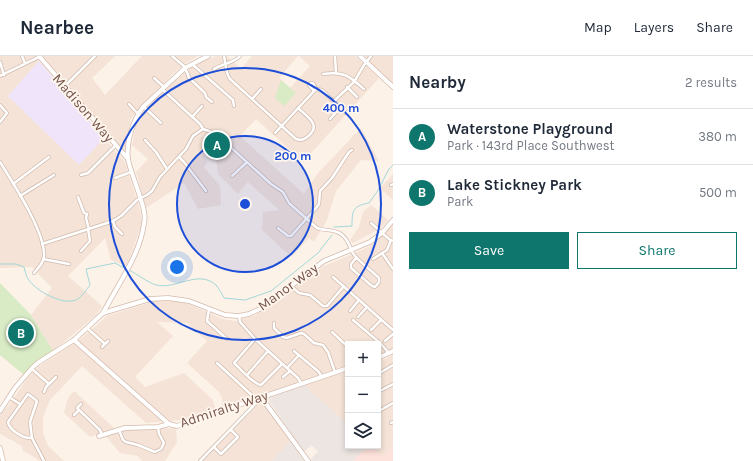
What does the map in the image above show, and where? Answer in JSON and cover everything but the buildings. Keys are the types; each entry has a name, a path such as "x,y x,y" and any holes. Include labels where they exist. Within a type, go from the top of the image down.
{"street":[{"path":"22,56 25,63"},
{"path":"0,76 25,63 35,60 39,56"},
{"name":"Madison Way","path":"39,56 128,159"},
{"path":"65,86 95,56"},
{"path":"172,56 185,68 188,78 205,93 206,97 212,102"},
{"path":"103,313 130,265 144,224 141,198 128,159 131,130 138,114 163,88 185,68 208,56"},
{"path":"224,56 226,72 230,79 296,139 301,140 314,130 314,125 298,108"},
{"path":"214,69 236,60 240,56"},
{"path":"335,56 336,72"},
{"path":"360,56 393,87"},
{"path":"334,101 355,80 371,56"},
{"path":"0,62 4,75"},
{"path":"192,64 232,100 234,106"},
{"path":"323,74 336,72 346,74 364,89"},
{"path":"154,78 200,124 204,130 215,133 271,184 283,192 289,204 317,228 336,231 347,239 356,258 379,278 379,282 374,287 351,268 351,264 356,258"},
{"path":"348,87 357,97"},
{"path":"252,99 261,89"},
{"path":"275,133 316,89 322,90 348,113 354,107"},
{"path":"129,104 130,107 138,114"},
{"path":"0,105 7,113 0,122"},
{"path":"192,116 202,106"},
{"path":"144,107 161,123"},
{"path":"330,119 341,107"},
{"path":"42,244 113,221 121,216 133,203 152,191 160,177 189,144 193,136 204,130"},
{"path":"145,140 156,152 167,169"},
{"path":"81,175 88,173 116,145"},
{"path":"278,228 291,237 319,204 320,191 332,178 348,152 352,150"},
{"path":"14,184 49,157"},
{"path":"178,157 184,162 206,191"},
{"path":"0,162 27,207 42,244 42,263 34,273"},
{"path":"232,176 247,162"},
{"path":"115,178 132,171"},
{"path":"20,196 54,175"},
{"path":"78,196 84,213 87,214 86,218 90,241 81,251"},
{"name":"Manor Way","path":"0,411 15,388 39,362 74,340 103,313 150,299 168,298 189,301 225,315 239,316 249,314 262,308 324,261 370,242 382,233 393,220"},
{"path":"113,221 115,227 122,234"},
{"path":"372,223 392,240 389,247 373,259"},
{"path":"382,253 393,269"},
{"path":"43,259 69,264"},
{"path":"333,277 393,330"},
{"path":"291,286 299,293 310,295 323,306 327,306 344,286"},
{"path":"350,311 359,300"},
{"path":"358,317 367,307"},
{"path":"209,309 207,321 227,339"},
{"path":"239,316 240,322 255,339 298,378 301,383"},
{"path":"353,320 391,352 381,357"},
{"path":"371,330 381,320"},
{"path":"274,324 274,328 283,337 287,338 304,334 314,343 323,345 328,352 335,372"},
{"path":"87,328 105,344"},
{"path":"332,332 345,344"},
{"path":"385,341 393,334"},
{"path":"255,339 234,363 258,384 261,384 282,364"},
{"path":"74,340 169,424"},
{"path":"102,347 108,341"},
{"path":"247,374 268,351"},
{"path":"294,351 319,372 321,376"},
{"path":"287,368 299,355"},
{"path":"217,363 259,398 308,461"},
{"path":"381,372 393,365"},
{"path":"32,369 48,384"},
{"name":"Admiralty Way","path":"100,436 119,429 158,427 169,424 177,426 345,369"},
{"path":"283,377 290,371"},
{"path":"44,392 48,384 56,377"},
{"path":"381,390 393,384"},
{"path":"32,438 27,438 9,427 8,422 27,395 30,394 37,400 30,422 32,438 44,461"},
{"path":"10,397 20,404"},
{"path":"200,461 231,430 259,398"},
{"path":"381,410 393,403"},
{"path":"74,415 79,410 77,408 81,404"},
{"path":"79,410 100,430 100,436"},
{"path":"119,429 123,440 126,442 138,445 152,452 158,452 164,443 159,434 158,427"},
{"path":"214,447 221,454 238,437 231,430"},
{"path":"0,448 3,461"}],"shaded area":[{"path":"0,56 35,56 39,61 8,96 79,165 104,138 125,162 141,213 142,223 127,266 111,260 105,238 68,276 102,306 96,315 53,351 31,315 52,288 32,267 0,268"},
{"path":"43,56 115,56 92,78 105,95 142,56 198,56 175,72 139,108 131,119 124,152"},
{"path":"216,56 227,56 241,69 252,56 298,56 279,78 290,88 310,66 299,56 355,56 379,78 303,162 256,119 240,136 304,194 318,173 361,128 379,161 361,160 336,191 327,220 314,242 309,238 291,257 262,230 263,212 279,210 248,182 238,194 218,174 214,142 215,136 201,153 208,162 204,167 220,186 221,205 198,209 184,183 146,208 136,172 148,159 132,145 137,119 155,98 177,79 196,64"},
{"path":"365,56 393,56 393,84 373,65"},
{"path":"39,61 104,138 79,165 8,96"},
{"path":"393,174 393,200 380,188"},
{"path":"371,205 388,220 381,228 353,243 350,240 359,227 363,212"},
{"path":"393,223 393,348 385,354 381,355 381,341 345,341 345,367 222,408 222,398 219,392 187,363 207,341 187,323 157,322 173,336 135,377 145,387 184,373 213,400 216,410 181,420 146,423 82,366 50,400 43,417 43,433 48,446 64,461 39,461 23,451 22,446 0,434 0,415 9,405 27,379 38,367 82,338 107,316 155,301 169,300 186,303 223,319 235,321 254,316 322,267 372,245"},
{"path":"393,354 393,446 383,457 374,449 381,449 381,360 386,359"},
{"path":"345,371 345,422 304,385"},
{"path":"304,385 345,422 345,449 364,449 353,461 311,461 310,460 318,451 311,445 304,452 267,398 268,396"},
{"path":"74,391 114,428 90,437 64,413 68,398"},
{"path":"260,402 264,403 290,441 272,461 202,461"},
{"path":"176,428 177,442 165,461 142,461 138,456 120,453 106,436 127,430"},
{"path":"290,441 304,461 272,461"},
{"path":"393,446 393,461 353,461 364,449 374,449 383,457"}],"green space":[{"path":"281,80 296,93 284,106 275,98"},
{"path":"0,283 31,315 53,351 24,375 0,355"}],"waterway":[{"path":"334,227 352,226 352,216 354,210 357,207 369,203 377,192 389,169 393,165"},
{"path":"129,270 149,282 164,286 194,279 202,279 216,285 224,298 245,300 271,291 318,253 332,235"},
{"path":"0,264 16,264 24,267 26,275 32,284 44,293 65,301 78,299 90,285 86,269 115,263 126,269"}],"place":[{"name":"Waterstone Playground","path":"217,145"},
{"name":"Lake Stickney Park","path":"21,333"}]}
